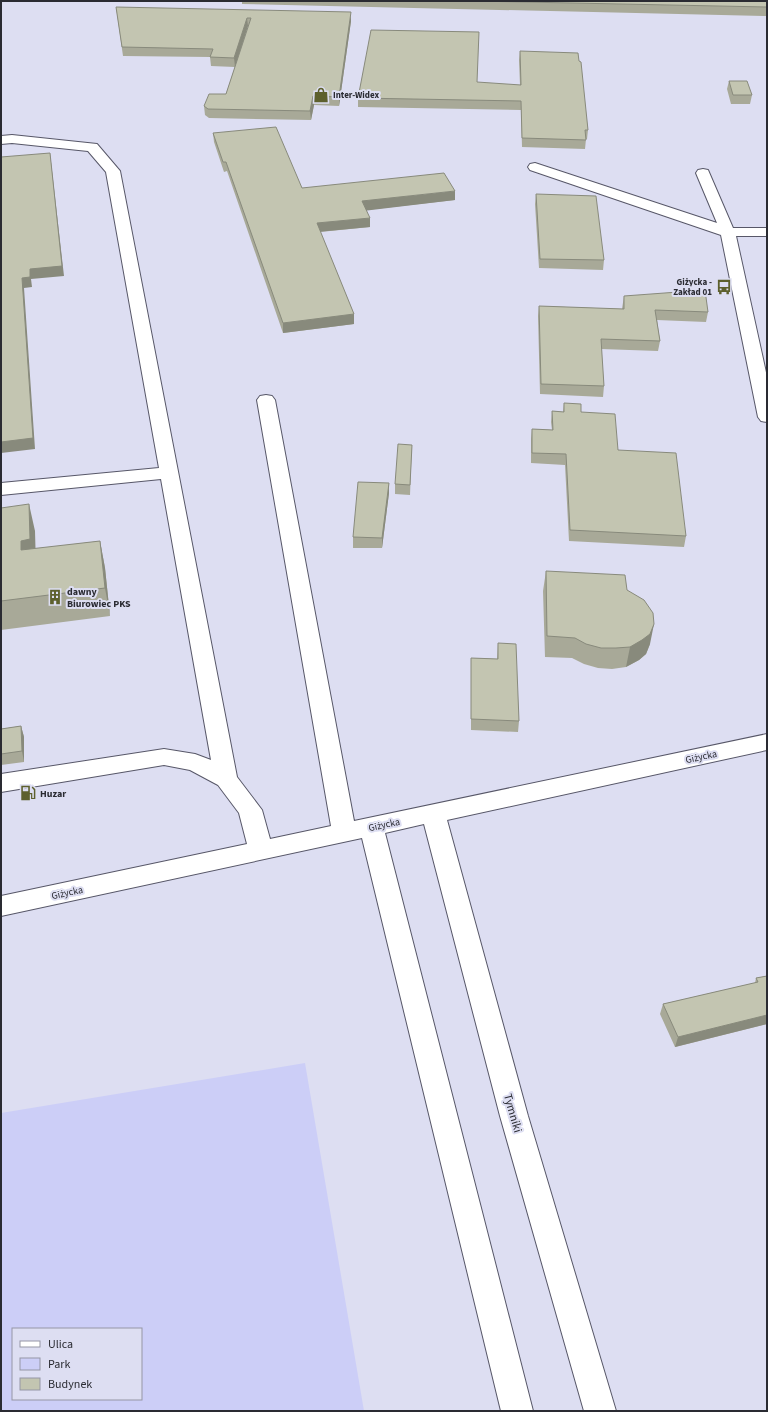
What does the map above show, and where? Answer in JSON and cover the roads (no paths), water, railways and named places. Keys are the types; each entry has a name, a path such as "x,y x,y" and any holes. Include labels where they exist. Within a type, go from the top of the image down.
{"street":[{"path":"1,140 12,139 92,147 113,170 226,779"},
{"path":"535,167 728,232 767,232"},
{"path":"702,173 728,232 767,417"},
{"path":"266,400 344,832"},
{"path":"1,489 169,473"},
{"name":"Giżycka","path":"1,906 767,742"},
{"path":"1,783 164,757 195,762 226,779 250,810 261,850"},
{"name":"Tymniki","path":"433,813 514,1116 600,1411"},
{"path":"371,826 517,1411"}],"place":[{"name":"Inter-Widex","path":"321,95"},
{"name":"Giżycka - Zakład 01","path":"724,287"},
{"name":"dawny Biurowiec PKS","path":"55,597"},
{"name":"Huzar","path":"28,793"}]}
